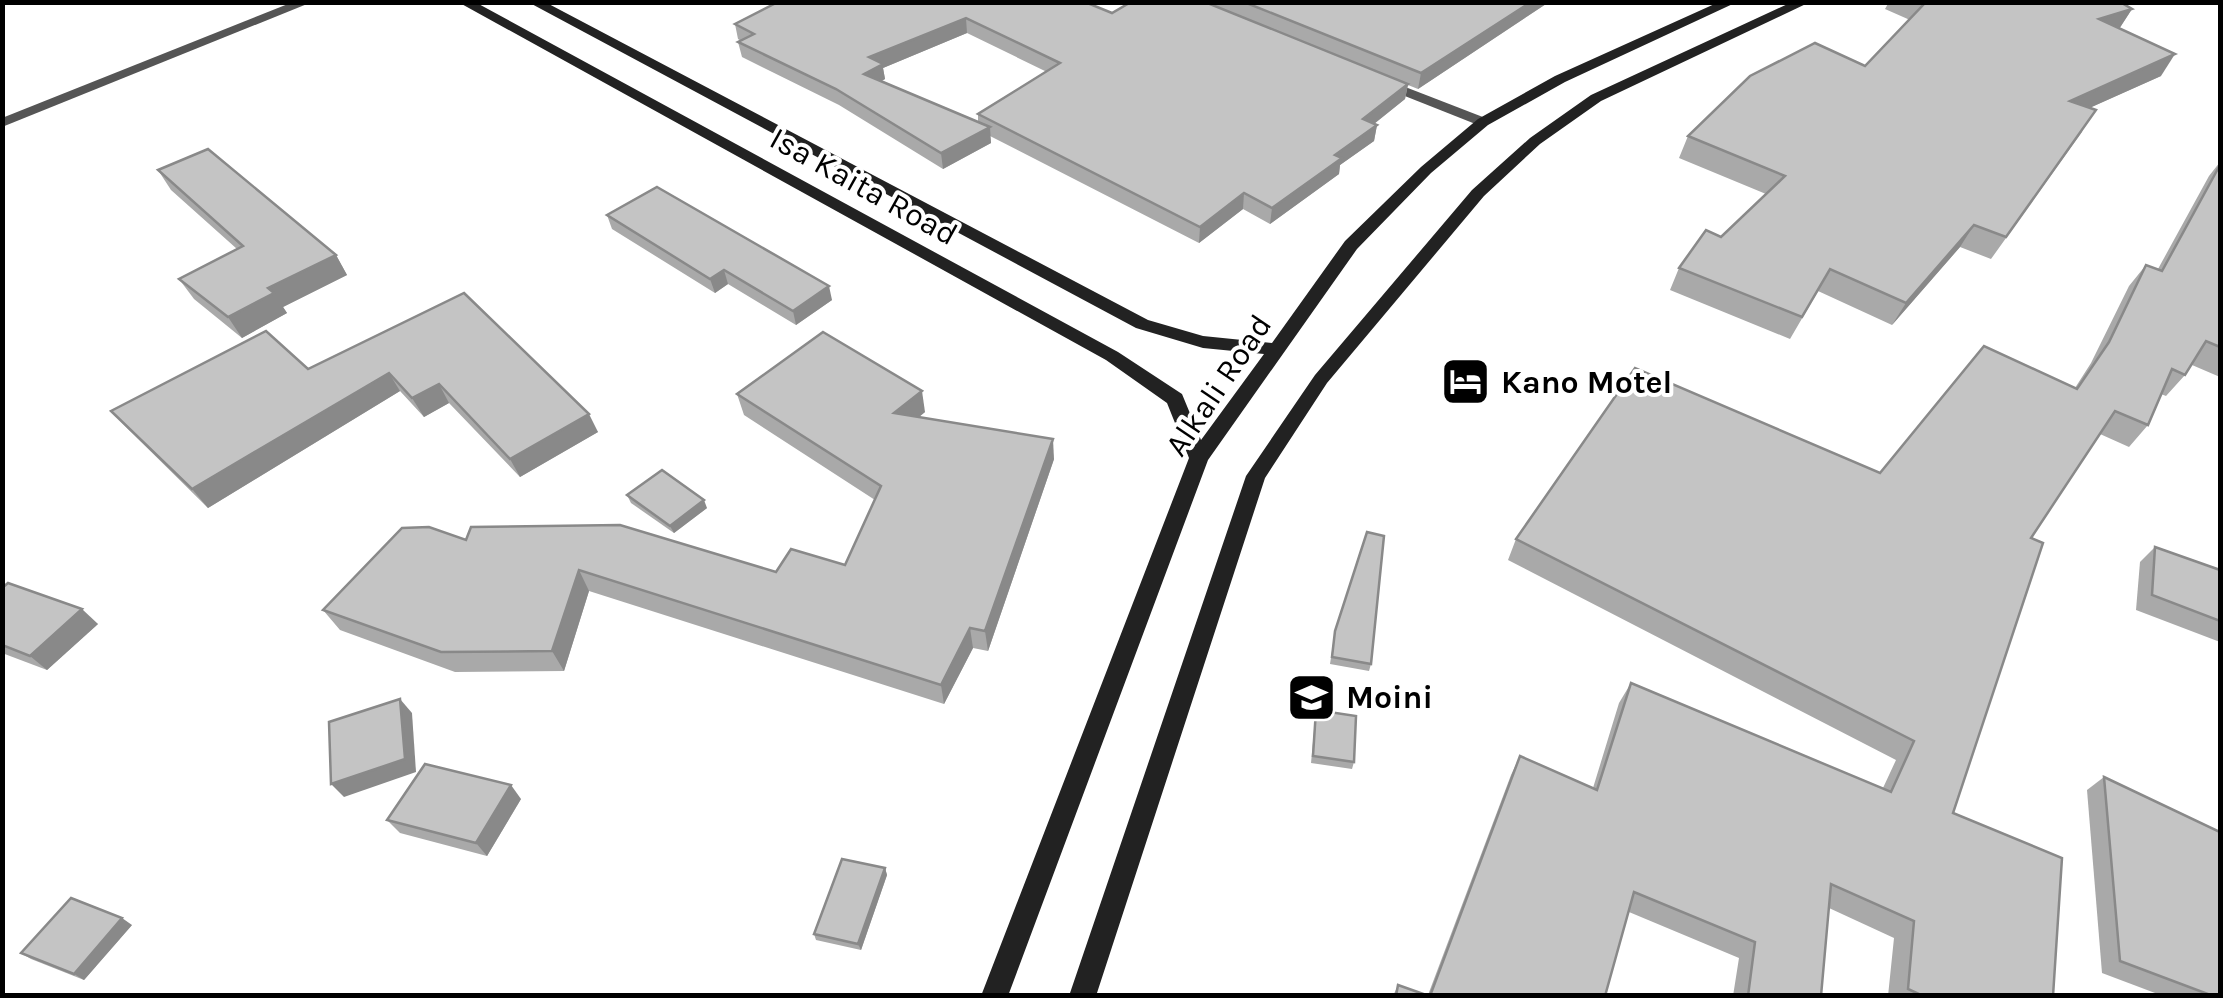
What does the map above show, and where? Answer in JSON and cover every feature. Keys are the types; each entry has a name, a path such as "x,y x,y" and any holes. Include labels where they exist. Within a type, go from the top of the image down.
{"main road":[{"name":"Isa Kaita Road","path":"464,2 1112,356 1176,399 1198,458"},
{"name":"Isa Kaita Road","path":"534,2 1142,324 1203,342 1276,349"},
{"name":"Alkali Road","path":"994,996 1198,458 1351,245 1426,170 1483,122 1560,79 1731,2"},
{"path":"1082,996 1256,476 1321,379 1478,193 1535,141 1596,98 1804,2"},
{"path":"642,99 677,78"}],"street":[{"path":"2,123 306,2"},
{"path":"1358,73 1483,122"}],"building":[{"path":"778,2 1085,2 1112,13 1131,2 1205,2 1408,84 1363,119 1377,125 1335,155 1342,158 1272,208 1244,193 1200,227 978,114 1060,63 966,18 869,57 883,64 864,74 990,127 941,153 836,89 738,42 754,34 735,24"},
{"path":"1244,2 1531,2 1421,73"},
{"path":"1926,2 2120,2 2132,9 2099,19 2175,54 2070,101 2096,110 2006,237 1974,225 1906,303 1830,269 1802,317 1679,268 1706,230 1721,237 1785,176 1688,136 1750,76 1815,43 1865,66"},
{"path":"208,149 336,255 268,288 274,293 228,317 179,279 243,246 158,170"},
{"path":"2220,165 2220,347 2206,341 2185,375 2172,369 2148,425 2115,411 2031,538 2043,543 1953,813 2062,858 2053,996 1923,996 1908,989 1914,921 1831,884 1821,996 1748,996 1755,942 1634,892 1605,996 1430,996 1520,756 1597,790 1631,683 1891,792 1914,741 1516,539 1635,368 1880,473 1984,346 2077,389 2109,342 2146,265 2162,271"},
{"path":"657,187 829,286 793,311 724,270 710,279 607,215"},
{"path":"464,293 589,414 510,459 439,384 412,398 389,373 192,489 111,411 266,331 308,369"},
{"path":"823,332 922,391 894,413 1053,439 985,631 970,628 941,685 579,570 552,651 441,652 323,610 402,528 429,527 466,540 471,527 620,525 776,572 791,549 845,565 881,486 737,394"},
{"path":"662,470 704,500 670,526 627,495"},
{"path":"1367,532 1384,536 1371,664 1332,657 1335,631"},
{"path":"2155,547 2220,570 2220,621 2152,595"},
{"path":"8,583 82,609 30,656 2,645 2,588"},
{"path":"400,699 405,759 331,784 329,722"},
{"path":"1316,710 1356,716 1354,762 1313,756"},
{"path":"425,764 511,785 476,843 387,820"},
{"path":"2104,777 2220,832 2220,996 2120,961"},
{"path":"842,859 885,868 858,944 814,934"},
{"path":"71,898 122,918 74,974 21,953"},
{"path":"1398,985 1429,996 1396,996"}],"place":[{"name":"Kano Motel","path":"1466,382"},
{"name":"Moini","path":"1311,697"}]}
